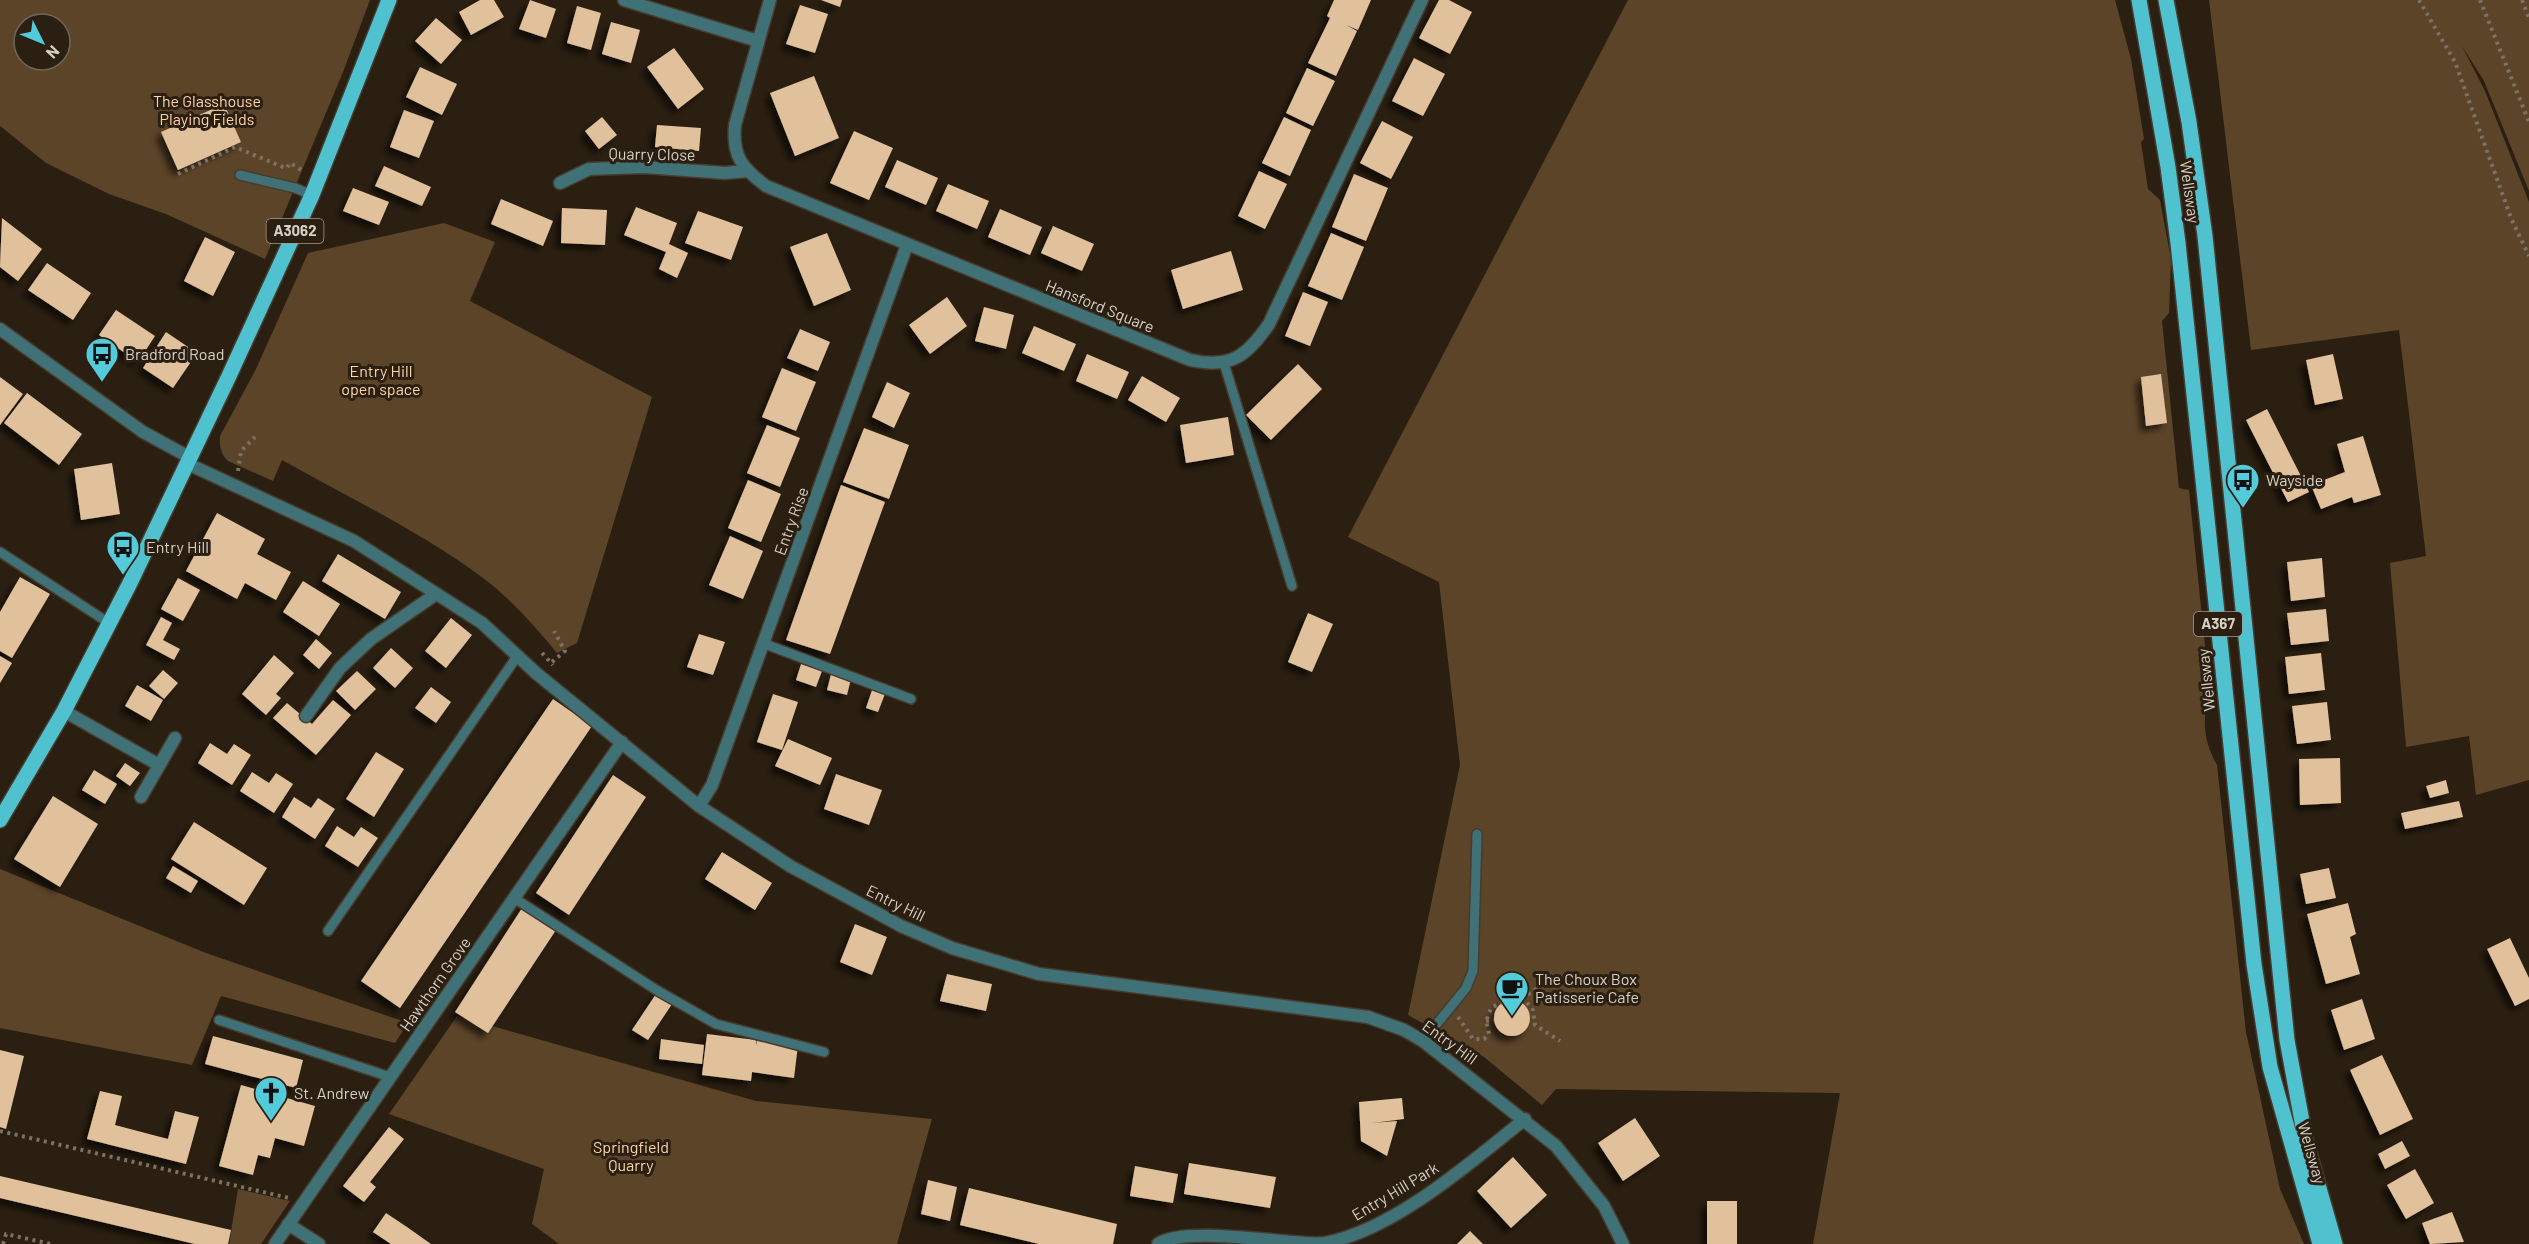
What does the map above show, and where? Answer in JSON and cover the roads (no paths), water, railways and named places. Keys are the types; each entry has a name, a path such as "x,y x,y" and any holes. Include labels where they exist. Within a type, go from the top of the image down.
{"main road":[{"name":"A3062","path":"0,820 64,711 229,376 312,195 388,0"},
{"name":"Wellsway","path":"2139,0 2171,185 2254,964 2270,1067 2320,1244"},
{"name":"Wellsway","path":"2166,0 2198,182 2287,1040 2307,1143 2335,1244"},
{"path":"2171,185 2198,182"}],"street":[{"path":"624,0 759,41"},
{"path":"747,171 738,158 734,141 735,125 770,0"},
{"path":"1224,363 1240,357 1256,343 1269,324 1422,0"},
{"name":"Quarry Close","path":"560,183 589,170 644,167 725,173 747,171"},
{"name":"Hansford Square","path":"747,171 766,186 1190,360 1207,364 1224,363"},
{"name":"Entry Rise","path":"699,806 712,785 765,644 907,245"},
{"name":"Entry Hill","path":"0,329 143,432 187,460 239,488 354,541 482,623 536,674 699,806 790,866 901,926 952,948 1039,974 1368,1017 1404,1030 1423,1041 1556,1146 1604,1206 1623,1244"},
{"path":"306,716 340,668 371,639 436,594"},
{"path":"64,711 159,765"},
{"path":"141,797 175,738"},
{"name":"Hawthorn Grove","path":"275,1244 622,742"},
{"name":"Entry Hill Park","path":"1158,1244 1167,1238 1194,1236 1323,1244 1354,1235 1384,1220 1467,1166 1524,1119"},
{"path":"288,1224 320,1244"}],"lane":[{"path":"240,175 294,188 312,195"},
{"path":"1224,363 1292,586"},
{"path":"0,552 109,623"},
{"path":"765,644 911,699"},
{"path":"328,932 518,655"},
{"path":"1423,1041 1466,988 1473,971 1477,834"},
{"path":"514,898 667,996 716,1024 824,1052"},
{"path":"219,1020 390,1077"}],"place":[{"name":"Bradford Road","path":"102,383"},
{"name":"Wayside","path":"2243,509"},
{"name":"Entry Hill","path":"123,576"},
{"name":"The Choux Box Patisserie Cafe","path":"1512,1017"},
{"name":"St. Andrew","path":"271,1122"}],"park label":[{"name":"The Glasshouse Playing Fields","path":"207,110"},
{"name":"Entry Hill open space","path":"381,380"},
{"name":"Springfield Quarry","path":"631,1156"}]}
